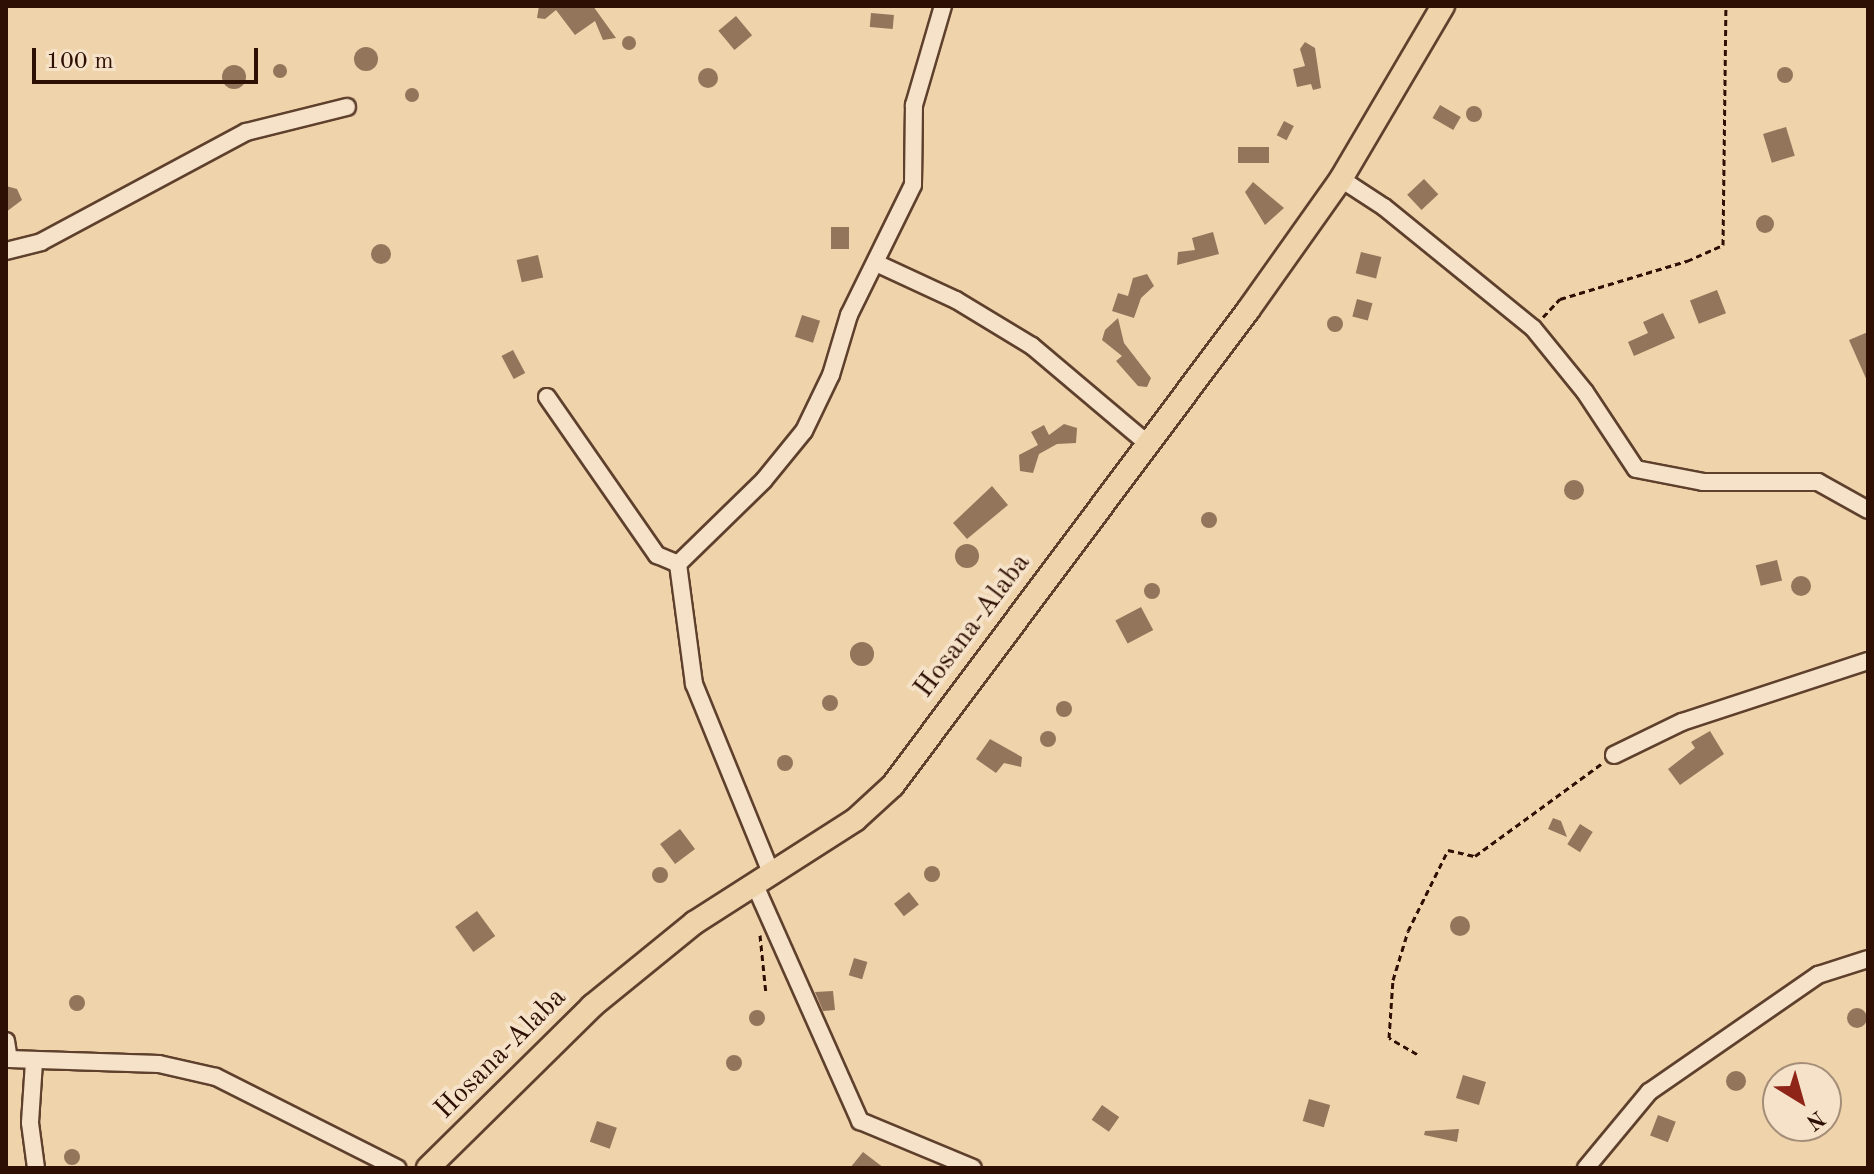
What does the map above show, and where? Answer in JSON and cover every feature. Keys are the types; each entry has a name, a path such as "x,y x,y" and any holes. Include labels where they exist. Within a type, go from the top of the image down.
{"main road":[{"name":"Hosana-Alaba","path":"428,1168 592,1006 694,923 855,820 893,785 1149,445 1341,179 1443,6"}],"street":[{"path":"678,564 764,480 804,431 831,375 849,315 913,185 914,105 943,6"},
{"path":"6,251 41,242 246,132 347,107"},
{"path":"1341,179 1384,207 1533,328 1585,392 1636,469 1703,482 1818,482 1868,510"},
{"path":"876,263 956,300 1032,346 1149,445"},
{"path":"547,397 657,555 678,564"},
{"path":"678,564 694,684 762,878 860,1121 973,1168"},
{"path":"1614,755 1682,722 1868,661"},
{"path":"1586,1168 1649,1092 1818,975 1868,959"},
{"path":"6,1041 9,1059 159,1064 216,1077 397,1168"},
{"path":"34,1062 30,1123 36,1168"}],"path":[{"path":"1533,328 1560,299 1687,261 1723,245 1726,6"},
{"path":"1417,1054 1389,1038 1393,980 1408,931 1448,850 1475,856 1614,755"}],"building":[{"path":"539,6 593,6 616,38 603,40 595,21 575,35 556,10 545,19 537,18"},
{"path":"871,13 894,15 893,29 870,27"},
{"path":"736,16 752,35 734,50 718,31"},
{"path":"629,36 636,43 629,50 622,43"},
{"path":"1305,42 1315,48 1321,88 1313,90 1311,84 1297,87 1293,69 1305,66 1300,49"},
{"path":"366,47 374,51 378,59 374,67 366,71 358,67 354,59 358,51"},
{"path":"280,64 287,71 280,78 273,71"},
{"path":"234,65 242,69 246,77 242,85 234,89 226,85 222,77 226,69"},
{"path":"1785,67 1793,75 1785,83 1777,75"},
{"path":"708,68 715,71 718,78 715,85 708,88 701,85 698,78 701,71"},
{"path":"412,88 419,95 412,102 405,95"},
{"path":"1440,105 1461,117 1453,130 1432,118"},
{"path":"1471,106 1477,106 1482,114 1480,120 1471,122 1466,117 1466,111"},
{"path":"1284,121 1294,126 1287,140 1277,135"},
{"path":"1786,127 1795,156 1772,163 1763,134"},
{"path":"1238,147 1269,147 1269,163 1238,163"},
{"path":"1424,179 1438,194 1422,210 1407,195"},
{"path":"1253,182 1284,208 1265,225 1245,192"},
{"path":"6,186 17,189 22,200 6,212"},
{"path":"1761,215 1769,215 1774,224 1772,231 1761,233 1756,228 1756,220"},
{"path":"831,227 849,227 849,249 831,249"},
{"path":"1213,232 1219,254 1177,265 1178,252 1195,250 1192,238"},
{"path":"381,244 388,247 391,254 388,261 381,264 374,261 371,254 374,247"},
{"path":"1361,252 1381,257 1376,278 1356,273"},
{"path":"538,255 543,277 522,282 517,260"},
{"path":"1147,274 1154,286 1141,298 1134,318 1112,311 1118,293 1128,296 1133,278"},
{"path":"1717,290 1726,313 1699,324 1690,300"},
{"path":"1357,299 1372,303 1368,321 1352,316"},
{"path":"1663,313 1675,338 1634,356 1628,342 1648,333 1643,322"},
{"path":"802,315 820,321 813,343 795,337"},
{"path":"1335,316 1341,318 1341,330 1335,332 1329,330 1327,324 1329,318"},
{"path":"1118,318 1124,343 1151,378 1147,387 1138,386 1116,361 1122,356 1102,340 1105,330"},
{"path":"1868,332 1868,383 1849,340"},
{"path":"513,350 525,373 514,379 502,356"},
{"path":"1064,424 1077,428 1076,443 1057,444 1039,454 1033,473 1020,471 1019,455 1038,445 1031,432 1044,425 1049,435"},
{"path":"1574,480 1581,483 1584,490 1581,497 1574,500 1567,497 1564,490 1567,483"},
{"path":"992,486 1008,505 967,539 953,523"},
{"path":"1209,512 1215,514 1215,526 1209,528 1203,526 1201,520 1203,514"},
{"path":"967,544 978,551 979,556 972,567 967,568 956,561 955,556 962,545"},
{"path":"1777,560 1782,580 1761,586 1756,565"},
{"path":"1801,576 1808,579 1811,586 1808,593 1801,596 1794,593 1791,586 1794,579"},
{"path":"1152,583 1158,585 1158,597 1152,599 1146,597 1144,591 1146,585"},
{"path":"1141,607 1153,630 1128,644 1115,621"},
{"path":"862,642 870,646 874,654 870,662 862,666 854,662 850,654 854,646"},
{"path":"830,695 836,697 836,709 830,711 824,709 822,703 824,697"},
{"path":"1064,701 1070,703 1070,715 1064,717 1058,715 1056,709 1058,703"},
{"path":"1048,731 1054,733 1054,745 1048,747 1042,745 1040,739 1042,733"},
{"path":"1710,731 1724,754 1680,785 1668,769 1695,748 1691,742"},
{"path":"990,739 1022,757 1021,767 1004,763 996,773 976,759"},
{"path":"785,755 791,757 791,769 785,771 779,769 777,763 779,757"},
{"path":"1553,818 1561,821 1567,837 1548,829"},
{"path":"1580,824 1593,832 1580,852 1567,844"},
{"path":"680,829 695,849 675,864 660,844"},
{"path":"932,866 938,868 938,880 932,882 926,880 924,874 926,868"},
{"path":"657,867 663,867 668,875 666,881 657,883 652,878 652,872"},
{"path":"909,892 919,905 904,916 894,904"},
{"path":"477,911 495,936 473,952 455,927"},
{"path":"1460,916 1467,919 1470,926 1467,933 1460,936 1453,933 1450,926 1453,919"},
{"path":"854,958 867,962 862,979 849,975"},
{"path":"833,991 835,1010 823,1011 815,992"},
{"path":"74,995 80,995 85,1003 83,1009 74,1011 69,1006 69,1000"},
{"path":"1857,1008 1864,1011 1867,1018 1864,1025 1857,1028 1850,1025 1847,1018 1850,1011"},
{"path":"757,1010 763,1012 763,1024 757,1026 751,1024 749,1018 751,1012"},
{"path":"734,1055 740,1057 740,1069 734,1071 728,1069 726,1063 728,1057"},
{"path":"1736,1071 1743,1074 1746,1081 1743,1088 1736,1091 1729,1088 1726,1081 1729,1074"},
{"path":"1463,1075 1486,1082 1479,1105 1456,1098"},
{"path":"1309,1099 1330,1105 1324,1127 1303,1121"},
{"path":"1102,1105 1119,1117 1109,1132 1092,1120"},
{"path":"1658,1115 1676,1122 1668,1142 1650,1136"},
{"path":"597,1121 617,1128 610,1149 590,1142"},
{"path":"1459,1129 1457,1142 1424,1135 1425,1131"},
{"path":"69,1149 75,1149 80,1157 78,1163 69,1165 64,1160 64,1154"},
{"path":"863,1152 884,1168 850,1168"}]}
